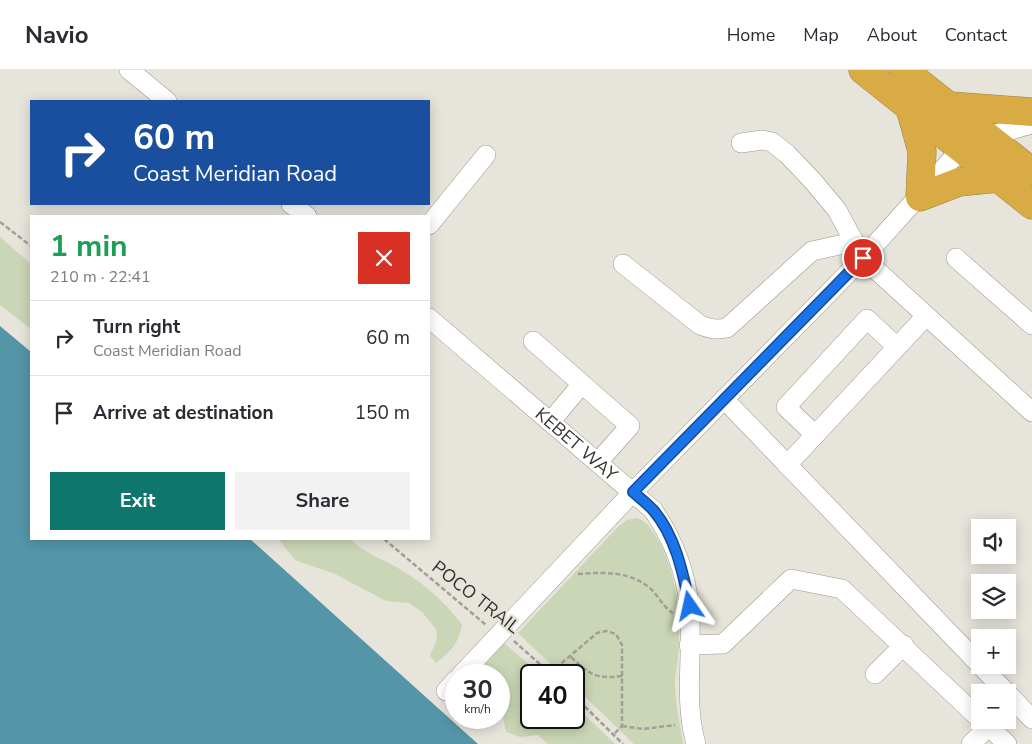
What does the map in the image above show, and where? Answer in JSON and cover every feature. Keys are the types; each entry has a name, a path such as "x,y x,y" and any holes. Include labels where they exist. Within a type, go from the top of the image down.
{"highway":[{"path":"863,70 1032,204"},
{"path":"904,70 1032,172"},
{"path":"951,106 1032,112"},
{"path":"910,108 922,151 920,197 959,182 999,178"}],"street":[{"path":"129,70 166,100"},
{"path":"471,664 633,492 863,258 920,197 962,148 989,136 1032,124"},
{"path":"741,143 762,140 772,142 787,154 837,210 863,258 1032,412"},
{"path":"430,224 486,155"},
{"path":"292,205 306,215"},
{"path":"623,264 700,325 711,330 726,328 812,250 844,244 853,239"},
{"path":"956,258 1032,325"},
{"path":"787,465 926,316"},
{"name":"KEBET WAY","path":"430,319 633,492 653,510 667,530 684,579 690,606 689,706 696,744"},
{"path":"815,435 786,407 867,319 897,347"},
{"path":"533,341 630,426 598,462"},
{"path":"550,422 582,384"},
{"path":"724,400 998,684"},
{"path":"689,645 723,644 791,579 842,589 904,645 971,710"},
{"path":"874,674 904,645"},
{"path":"1016,702 1032,719"},
{"path":"971,744 979,729"},
{"path":"991,729 1007,744"}],"path":[{"path":"0,222 30,245"},
{"name":"POCO TRAIL","path":"385,540 498,634 509,637 540,664"},
{"path":"563,566 570,574 605,572 628,576 651,589 670,612 690,622"},
{"path":"563,664 593,636 606,631 612,632 620,639 622,645 622,726 613,735"},
{"path":"571,657 594,676 602,678 622,676"},
{"path":"585,707 622,744"},
{"path":"622,726 643,729 692,723"}],"green space":[{"path":"0,237 30,263 30,328 0,305"},
{"path":"640,519 651,529 663,550 673,576 679,631 675,691 683,744 634,744 585,697 585,664 550,664 518,633 619,526 627,520"},
{"path":"279,540 351,540 428,588 462,625 456,643 436,663 430,656 437,639 436,629 422,612 409,603 386,601 335,574 295,560"},
{"path":"499,643 505,644 528,664 520,664 520,729 585,729 585,715 615,744 548,744 538,735 520,737 506,732 505,729 510,729 510,664 479,664"}],"water":[{"path":"0,326 30,351 30,540 251,540 445,714 445,729 461,729 478,744 0,744"}],"route":[{"path":"690,606 678,557 667,530 653,510 633,492 863,258"}]}
